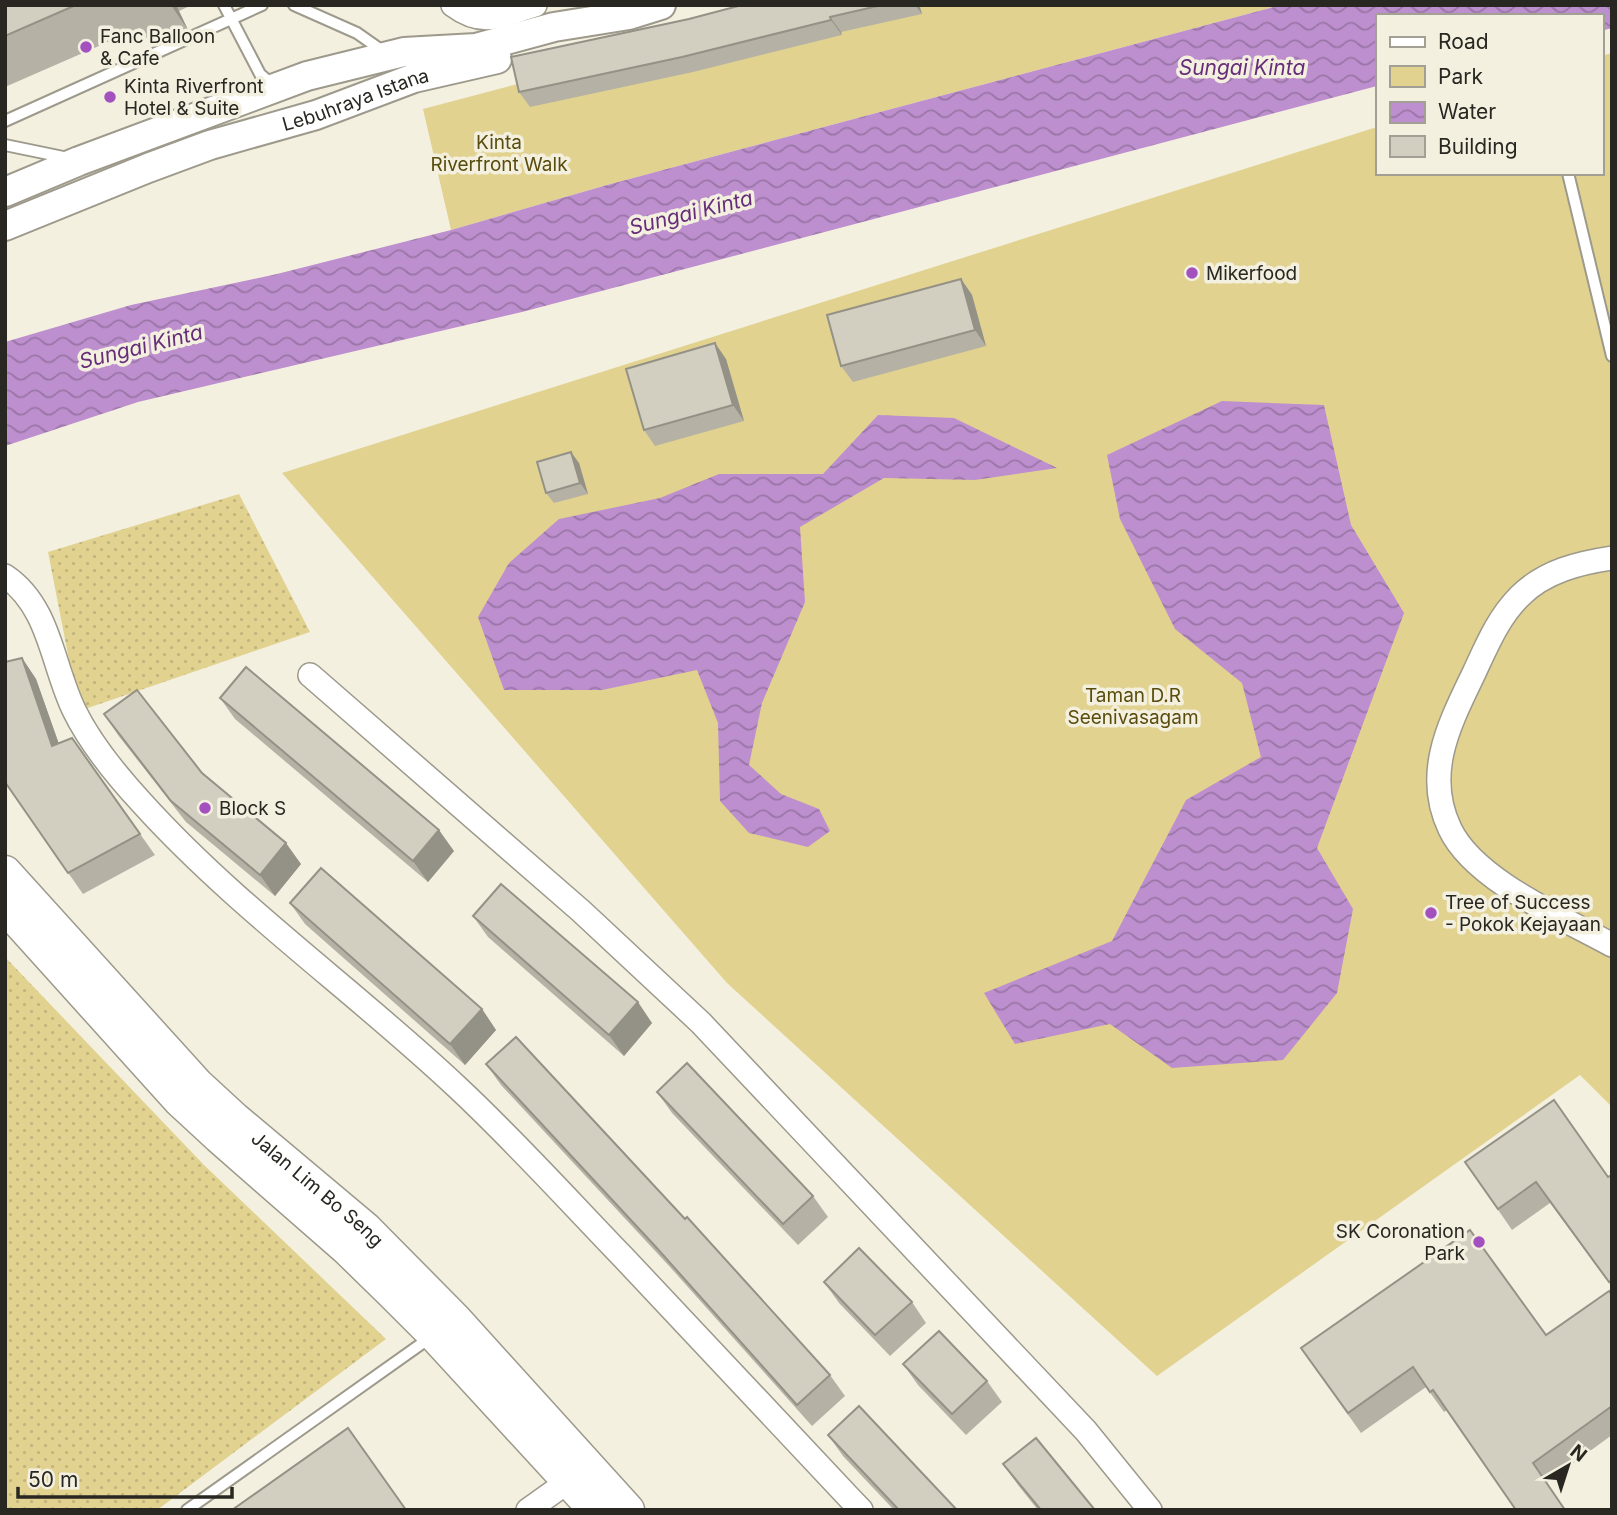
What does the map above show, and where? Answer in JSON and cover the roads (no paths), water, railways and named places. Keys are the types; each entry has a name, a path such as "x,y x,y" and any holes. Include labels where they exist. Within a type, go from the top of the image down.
{"main road":[{"name":"Jalan Lim Bo Seng","path":"5,872 197,1084 374,1237 455,1319 578,1475 595,1510"},
{"name":"Jalan Lim Bo Seng","path":"5,907 180,1101 347,1249 578,1475 628,1510"}],"street":[{"path":"453,5 466,14 481,19 535,5"},
{"name":"Lebuhraya Istana","path":"5,226 210,145 316,116 430,50 476,48 554,27 629,15 661,5"},
{"path":"275,87 287,92 311,95 402,68"},
{"name":"Lebuhraya Istana","path":"5,192 275,87"},
{"path":"1612,558 1581,562 1548,576 1521,594 1498,622 1446,733 1439,768 1439,797 1450,830 1465,852 1487,873 1612,945"},
{"path":"5,576 30,599 42,620 60,679 75,714 140,802 202,864 398,1034 508,1136 860,1510"},
{"path":"310,675 581,911 692,1014 1086,1432 1150,1510"},
{"path":"528,1510 578,1475"}],"lane":[{"path":"224,5 260,74 275,87"},
{"path":"5,121 262,5"},
{"path":"294,5 357,33 402,68"},
{"path":"5,145 79,161"},
{"path":"1568,175 1612,356"},
{"path":"187,1510 434,1335"}],"water":[{"name":"Sungai Kinta","path":"1281,5 1612,5 1612,28 1603,30 1603,14 1376,14 1376,86 522,312 138,402 5,446 5,342 131,305 277,274 451,230 607,185"},
{"path":"1222,401 1324,405 1351,525 1404,613 1317,848 1353,909 1337,993 1283,1060 1172,1068 1110,1024 1015,1044 984,993 1112,941 1186,800 1261,757 1242,683 1175,629 1120,519 1107,455"},
{"path":"878,415 954,418 1057,468 975,480 884,478 800,527 805,602 762,703 749,765 781,794 819,809 830,831 808,847 749,833 720,801 718,723 697,670 602,690 504,690 478,617 509,563 559,519 660,498 719,474 823,474"}],"place":[{"name":"Fanc Balloon & Cafe","path":"86,47"},
{"name":"Kinta Riverfront Hotel & Suite","path":"110,97"},
{"name":"Mikerfood","path":"1192,273"},
{"name":"Block S","path":"205,808"},
{"name":"Tree of Success - Pokok Kejayaan","path":"1431,913"},
{"name":"SK Coronation Park","path":"1479,1242"}],"park label":[{"name":"Kinta Riverfront Walk","path":"499,153"},
{"name":"Taman D.R Seenivasagam","path":"1133,706"}]}
